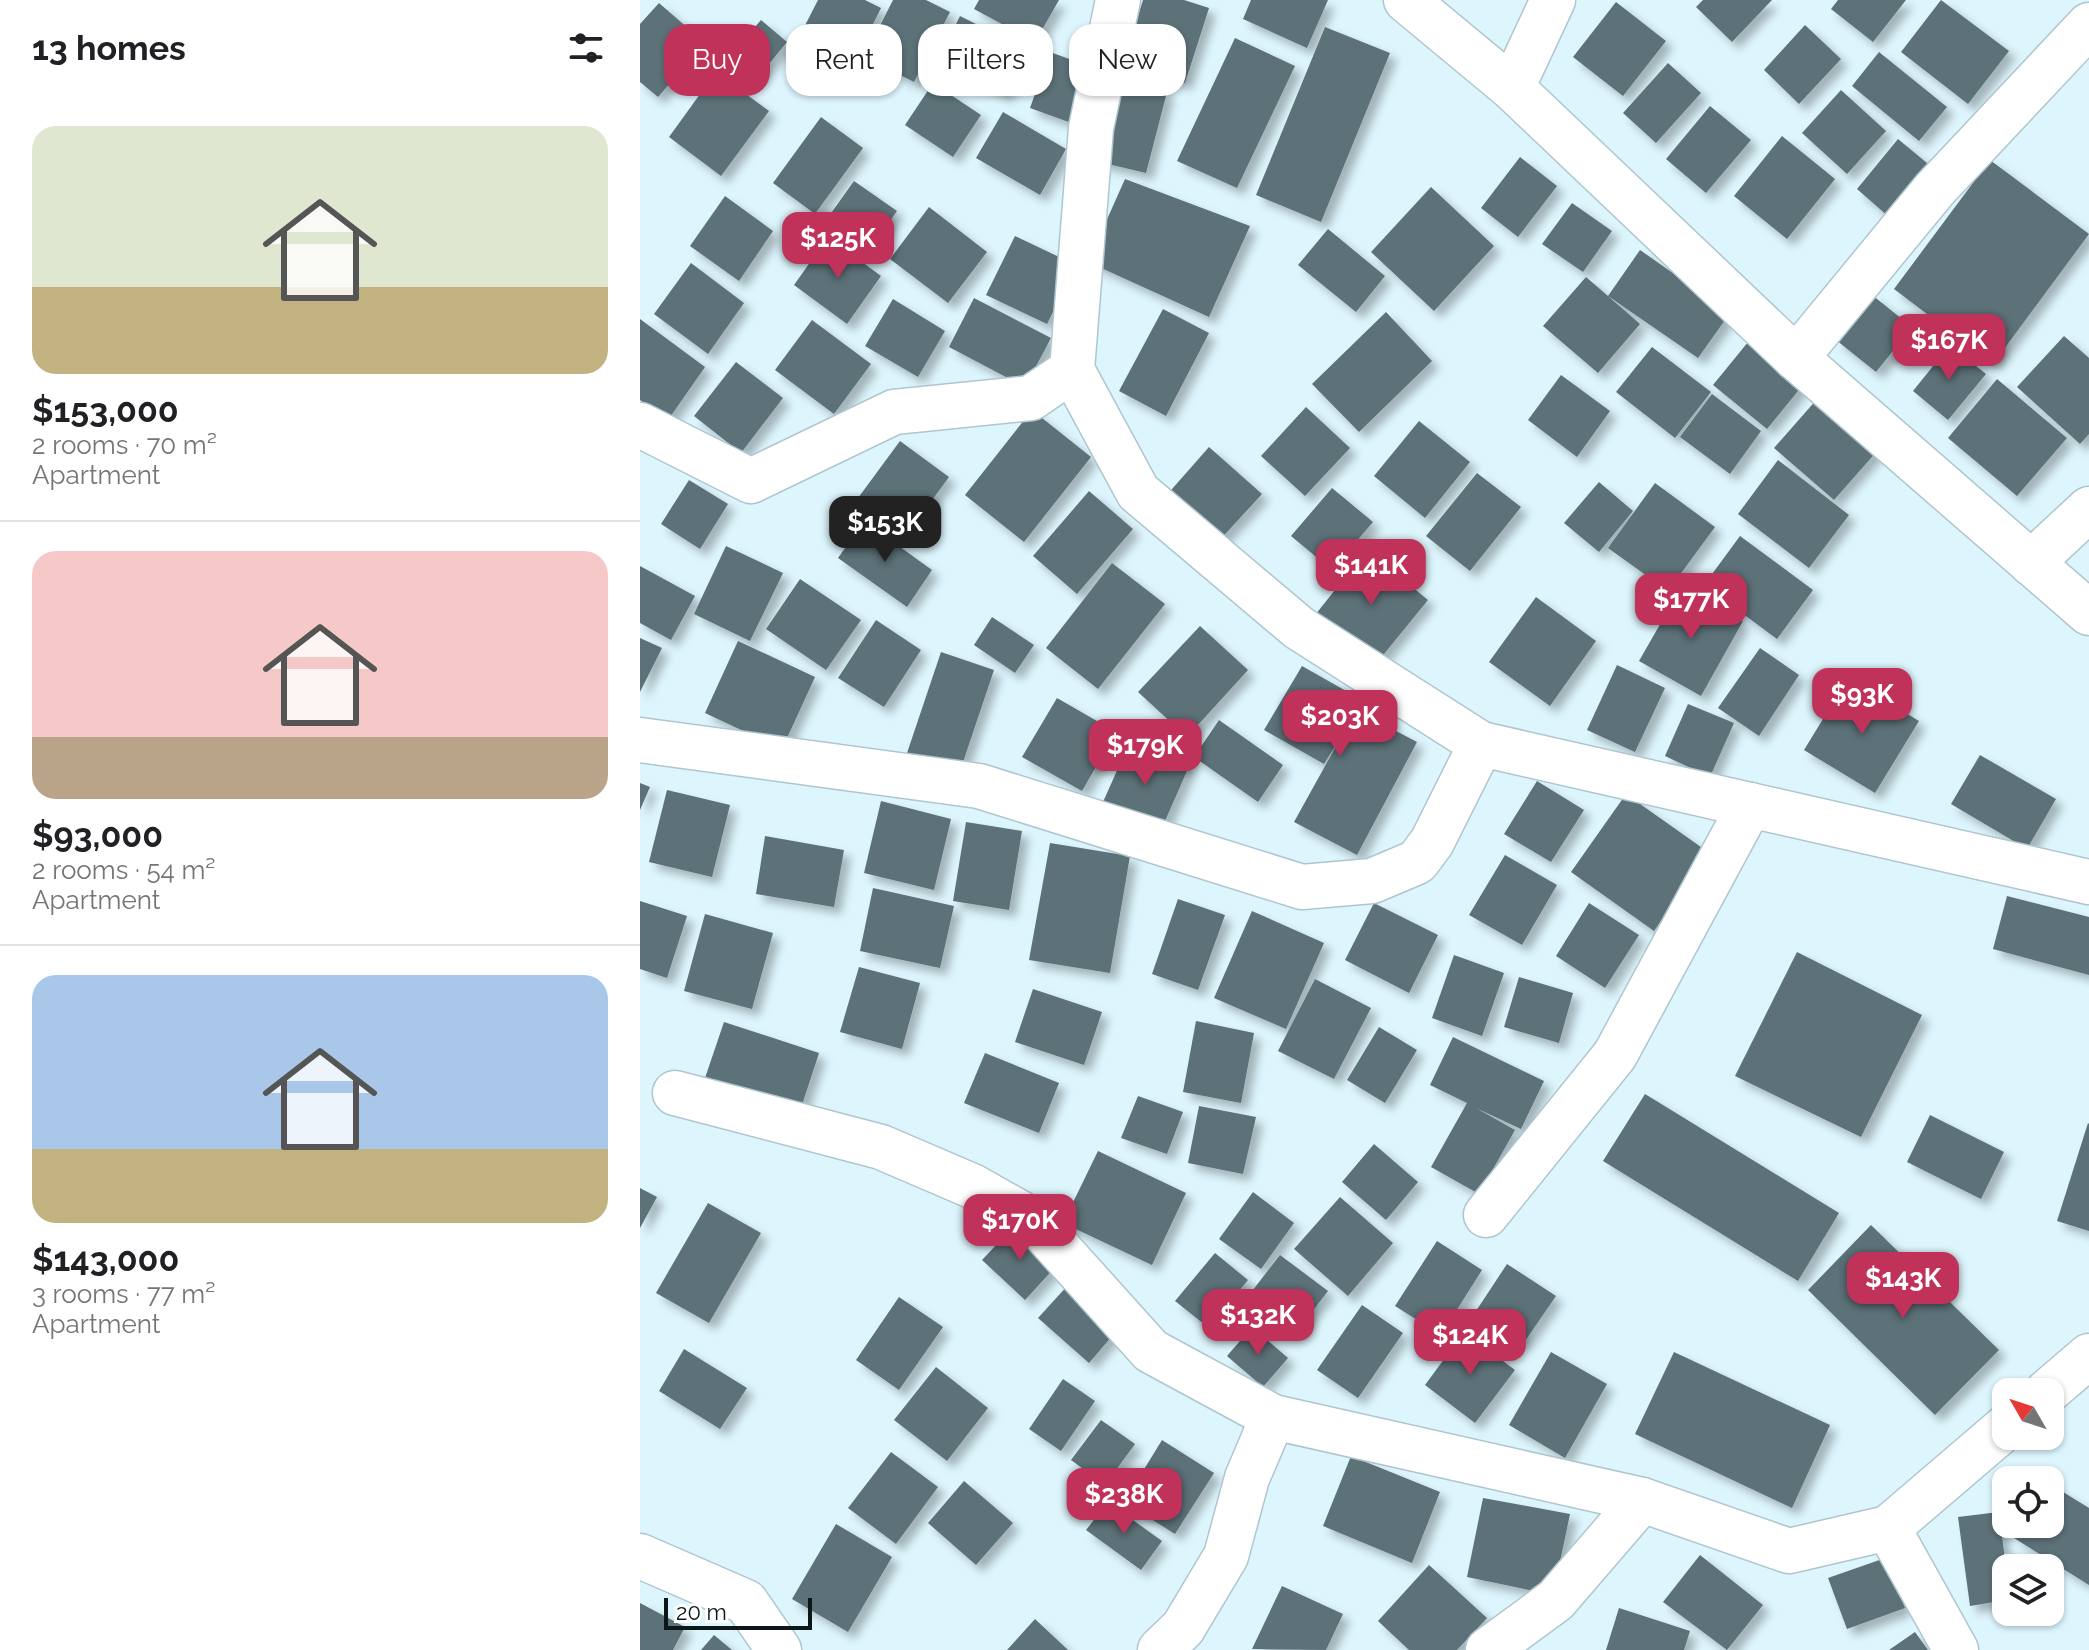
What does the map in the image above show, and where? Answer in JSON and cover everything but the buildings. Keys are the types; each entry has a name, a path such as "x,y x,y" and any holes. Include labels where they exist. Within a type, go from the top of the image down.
{"street":[{"path":"1118,0 1091,128 1072,370 1138,492 1299,628 1481,744 2089,882"},
{"path":"1406,0 1512,88 1796,358 2089,613"},
{"path":"1512,88 1553,0"},
{"path":"1796,358 1935,189 2089,25"},
{"path":"640,425 751,481 894,412 1031,398 1072,370"},
{"path":"2031,563 2089,509"},
{"path":"640,740 979,786 1302,887 1372,881 1417,862 1432,842 1481,744"},
{"path":"1486,1215 1615,1055 1750,805"},
{"path":"675,1093 881,1147 972,1186 1034,1221 1151,1351 1273,1417 1642,1500 1789,1551 1888,1528 1992,1439"},
{"path":"2063,1378 2089,1356"},
{"path":"1160,1650 1183,1628 1226,1556 1247,1478 1273,1417"},
{"path":"1488,1650 1556,1600 1642,1500"},
{"path":"1888,1528 1956,1650"},
{"path":"640,1556 746,1602 779,1650"}]}
